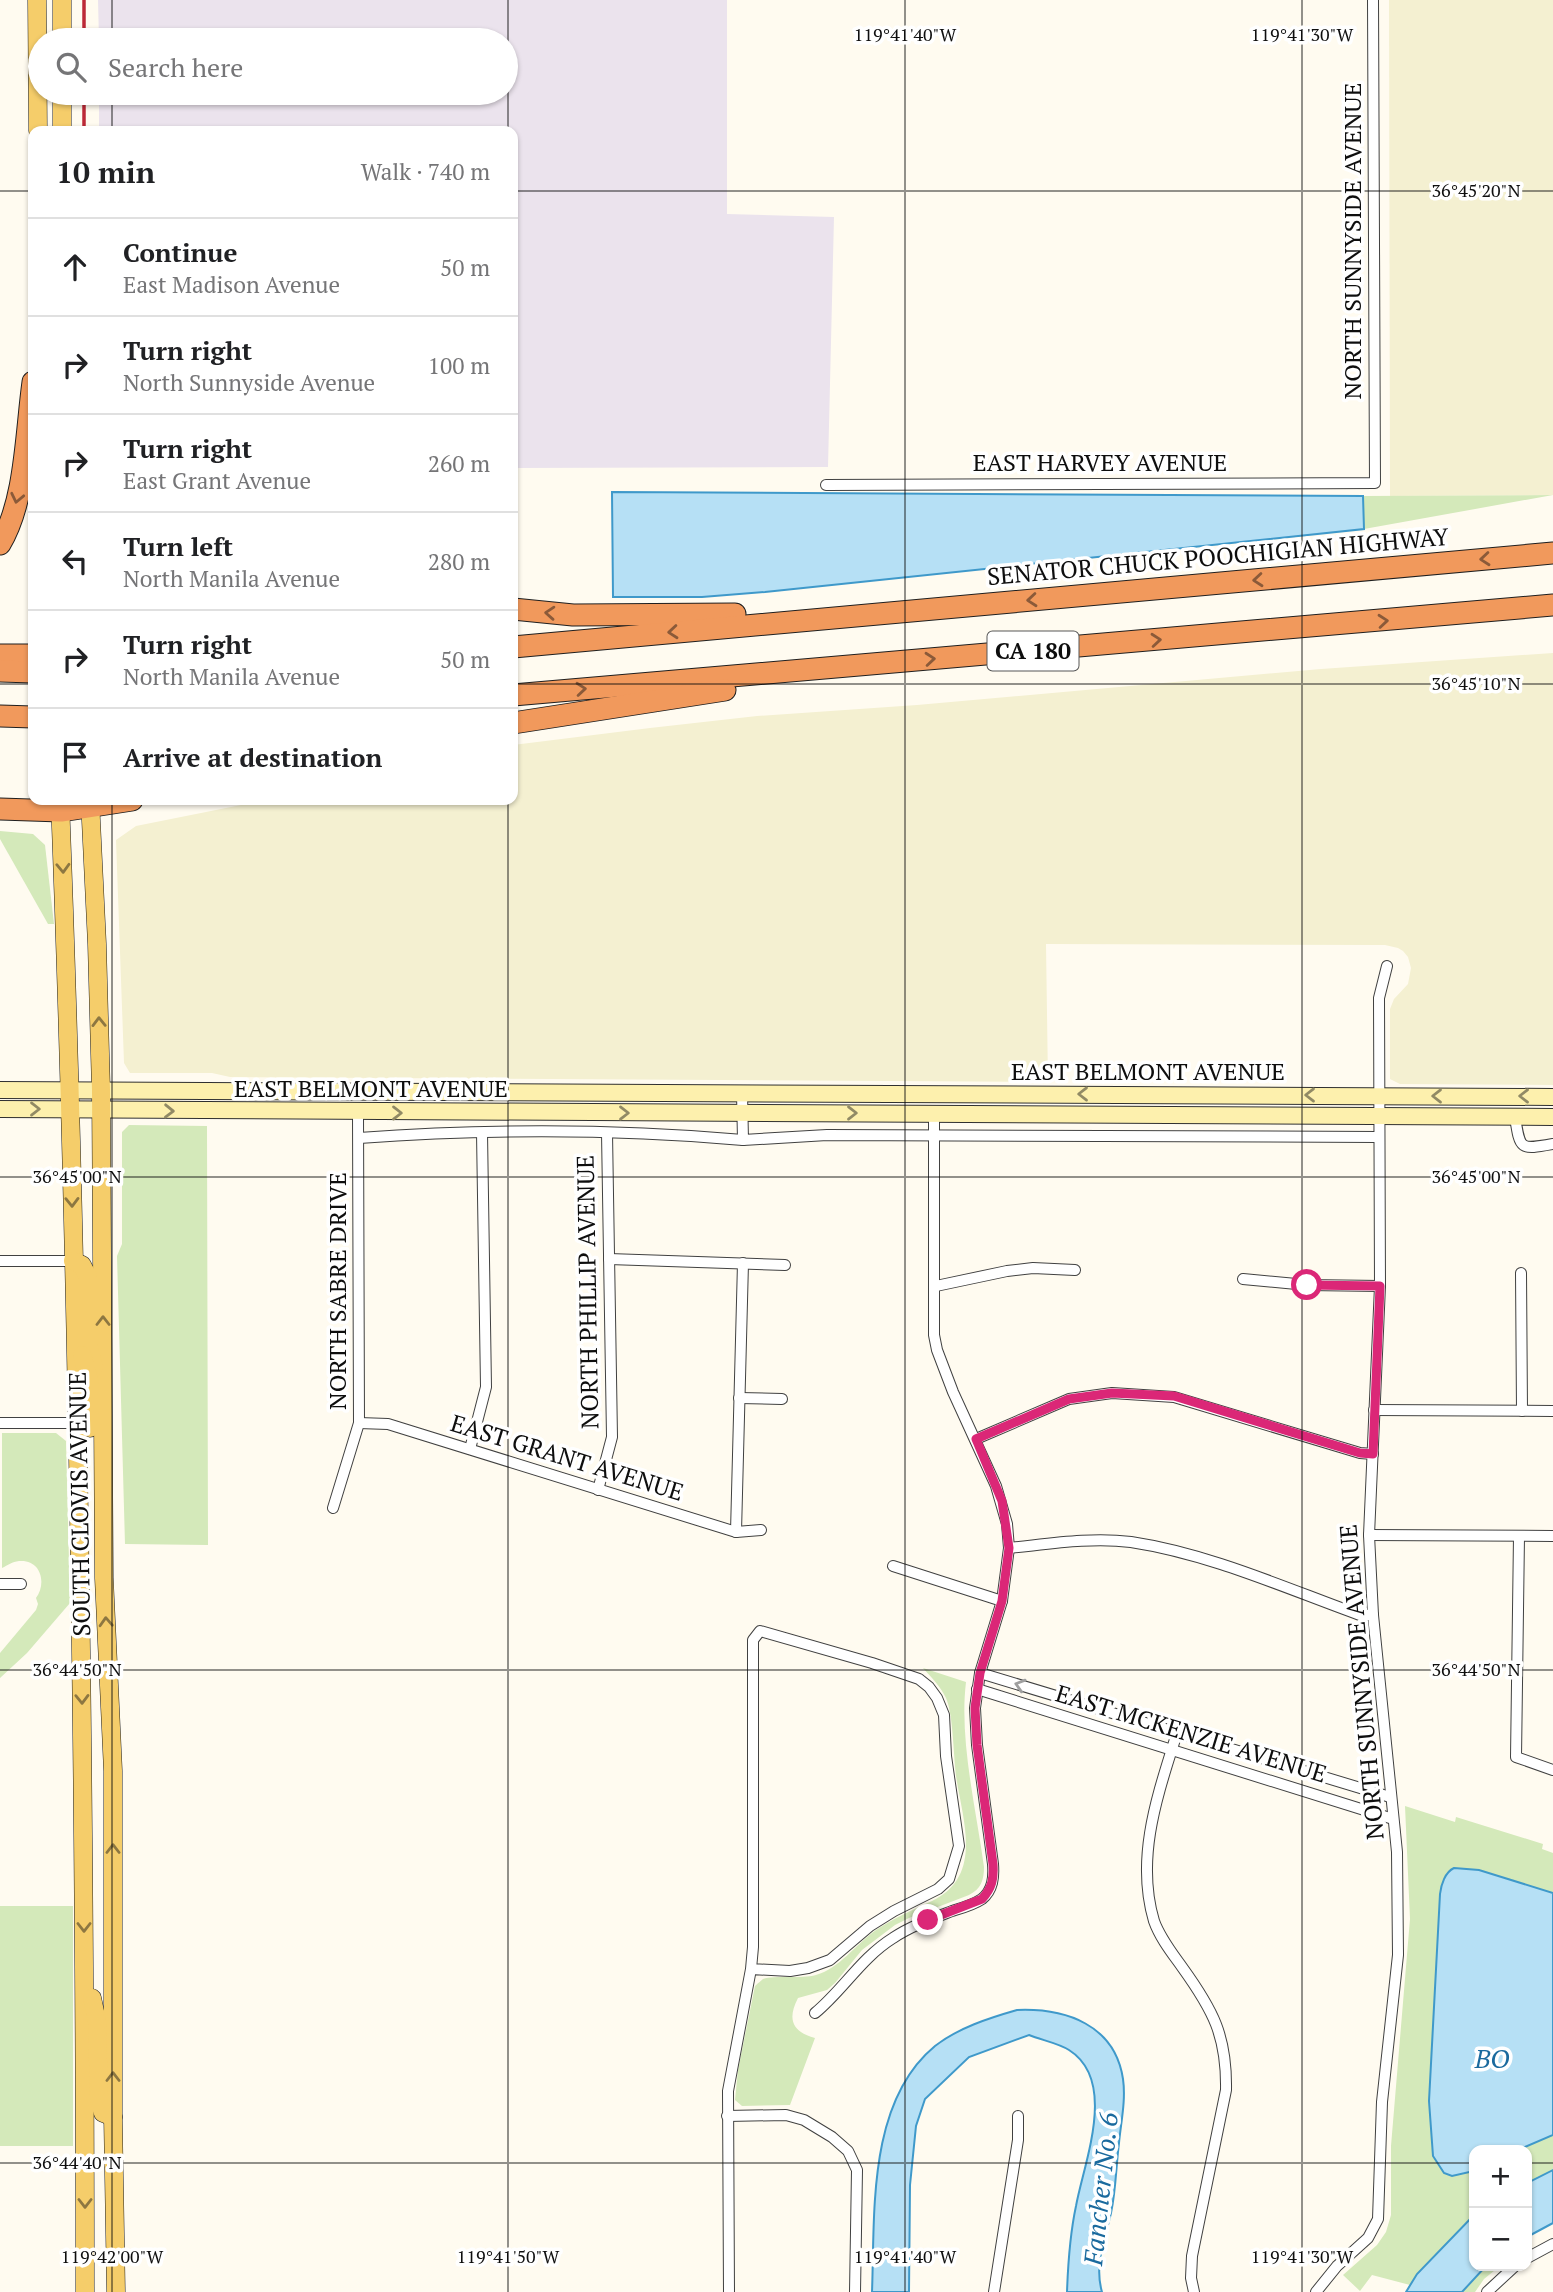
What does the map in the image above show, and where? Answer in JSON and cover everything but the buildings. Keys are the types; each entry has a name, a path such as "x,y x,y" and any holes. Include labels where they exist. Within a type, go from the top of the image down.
{"highway":[{"path":"0,544 12,518 19,489 28,420"},
{"name":"SENATOR CHUCK POOCHIGIAN HIGHWAY","path":"888,614 1553,553"},
{"name":"CA 180","path":"518,695 1553,605"},
{"path":"518,610 573,615 888,614"},
{"name":"CA 180","path":"518,647 888,614"},
{"path":"0,655 28,655"},
{"path":"518,722 896,662"},
{"path":"0,671 28,672"},
{"path":"0,716 28,717"},
{"path":"0,808 60,805"}],"main road":[{"path":"37,0 37,28"},
{"path":"62,0 62,28"},
{"path":"38,105 38,126"},
{"path":"62,105 62,126"},
{"name":"SOUTH CLOVIS AVENUE","path":"60,805 70,1110 83,1752 85,2292"},
{"name":"SOUTH CLOVIS AVENUE","path":"90,805 101,1090 104,1578 113,1771 116,2292"},
{"path":"73,1261 82,1265 88,1277 88,1345 102,1394"},
{"path":"75,1332 90,1384 91,1470 95,1479 103,1482"},
{"path":"85,1967 97,2021 99,2101 103,2113 113,2117"}],"street":[{"name":"NORTH SUNNYSIDE AVENUE","path":"1373,0 1375,483"},
{"name":"EAST HARVEY AVENUE","path":"826,485 1375,483"},
{"name":"NORTH SUNNYSIDE AVENUE","path":"1316,2292 1337,2266 1368,2238 1376,2226 1380,2211 1382,2102 1398,1955 1399,1883 1373,1615 1369,1535 1380,1286 1379,998 1387,966"},
{"name":"EAST BELMONT AVENUE","path":"0,1090 1553,1097"},
{"path":"742,1093 743,1140"},
{"name":"EAST BELMONT AVENUE","path":"0,1110 1553,1117"},
{"name":"NORTH SABRE DRIVE","path":"333,1508 359,1423 358,1113"},
{"path":"815,2013 874,1952 912,1927 982,1899 991,1887 993,1864 977,1745 975,1708 980,1673 1002,1601 1009,1548 1002,1501 937,1350 934,1335 934,1113"},
{"path":"1515,1117 1518,1141 1523,1146 1531,1148 1553,1144"},
{"path":"359,1138 429,1133 674,1134 743,1140 827,1135 1378,1136"},
{"path":"470,1449 486,1387 482,1133"},
{"name":"NORTH PHILLIP AVENUE","path":"598,1490 612,1437 607,1133"},
{"path":"609,1259 786,1265"},
{"path":"0,1261 73,1261"},
{"path":"736,1532 743,1264"},
{"path":"936,1286 1007,1270 1075,1270"},
{"path":"1521,1273 1522,1411"},
{"path":"1243,1279 1307,1285 1380,1286"},
{"path":"976,1439 1069,1399 1112,1393 1174,1396 1360,1453 1373,1454"},
{"path":"739,1398 782,1399"},
{"path":"1374,1410 1553,1411"},
{"path":"0,1423 77,1423"},
{"name":"EAST GRANT AVENUE","path":"359,1423 388,1424 736,1532 761,1530"},
{"path":"1369,1535 1553,1536"},
{"path":"1519,1536 1516,1757 1553,1770"},
{"path":"1009,1548 1097,1540 1140,1544 1193,1556 1360,1615 1373,1615"},
{"path":"893,1566 1002,1601"},
{"path":"0,1584 21,1584"},
{"path":"729,2292 727,2116 730,2070 753,1947 752,1640 760,1631 872,1663 919,1679 929,1687 944,1714 946,1756 959,1846 948,1879 938,1889 870,1926 830,1960 808,1969 751,1969"},
{"name":"EAST MCKENZIE AVENUE","path":"980,1673 1390,1797"},
{"name":"EAST MCKENZIE AVENUE","path":"977,1689 1393,1819"},
{"path":"1177,1733 1151,1820 1148,1846 1149,1898 1155,1923 1165,1944 1202,1995 1215,2020 1223,2042 1226,2066 1226,2090 1192,2256 1191,2278 1194,2292"},
{"path":"727,2116 786,2115 804,2120 832,2137 848,2151 857,2170 855,2292"},
{"path":"993,2292 1018,2140 1018,2116"},
{"path":"1532,2255 1553,2244"},
{"path":"1487,2292 1510,2271"}],"shaded area":[{"path":"98,0 727,0 727,214 834,217 828,467 518,468 518,126 99,126 99,105 518,105 518,28 99,28"},
{"path":"1389,0 1553,0 1553,495 1390,496"},
{"path":"1553,653 1553,1085 1400,1084 1390,1079 1390,1009 1394,999 1408,984 1411,968 1403,951 1385,945 1046,944 1048,1082 230,1077 212,1073 130,1073 124,1063 116,840 136,826 241,805 518,805 518,744 757,716 917,705 1321,669"}],"green space":[{"path":"1553,495 1364,529 1363,496"},
{"path":"0,831 33,834 45,845 54,924 48,924 0,839"},
{"path":"129,1125 207,1126 208,1545 125,1544 117,1256 122,1244 122,1132"},
{"path":"2,1433 56,1433 66,1441 70,1603 27,1653 0,1678 0,1653 36,1610 36,1598 41,1586 37,1568 26,1561 17,1561 2,1568"},
{"path":"923,1668 966,1682 965,1727 969,1774 984,1867 981,1884 969,1895 895,1925 862,1950 827,1990 798,1998 792,2018 794,2024 801,2032 815,2038 790,2105 742,2106 735,2100 738,2070 755,1986 768,1978 810,1976 825,1972 876,1930 948,1891 964,1864 965,1832 949,1706 936,1682"},
{"path":"1405,1806 1455,1822 1456,1817 1543,1844 1542,1849 1553,1853 1553,2170 1532,2180 1532,2145 1469,2145 1469,2220 1417,2274 1410,2285 1372,2275 1360,2291 1343,2275 1377,2245 1386,2232 1391,2215 1391,2146 1410,1919"},
{"path":"0,1906 73,1906 73,2146 0,2146"},
{"path":"1481,2271 1494,2271 1475,2292 1462,2292"}],"water":[{"path":"612,492 1363,496 1364,529 765,592 702,597 613,597"},
{"name":"BO","path":"1451,1870 1479,1870 1553,1893 1553,2135 1530,2145 1469,2145 1469,2172 1452,2176 1444,2173 1433,2156 1429,2101 1440,1894 1442,1883"},
{"name":"Fancher No. 6","path":"1017,2010 1053,2012 1085,2024 1099,2033 1110,2045 1118,2060 1123,2079 1124,2103 1113,2204 1100,2262 1102,2292 1067,2292 1072,2227 1094,2123 1092,2081 1084,2064 1069,2050 1029,2035 969,2057 925,2099 916,2126 910,2185 909,2292 872,2292 875,2194 879,2160 897,2097 913,2069 935,2046 964,2029"},
{"path":"1553,2170 1553,2223 1532,2234 1532,2208 1532,2180"},
{"path":"1469,2220 1469,2271 1481,2271 1462,2292 1406,2292 1417,2274"}],"railway":[{"path":"84,0 84,28"},
{"path":"84,105 84,126"}],"route":[{"path":"928,1920 982,1899 993,1880 975,1708 980,1673 1002,1601 1009,1548 1002,1501 976,1439 1069,1399 1112,1393 1174,1396 1360,1453 1373,1454 1380,1286 1307,1285"}]}
